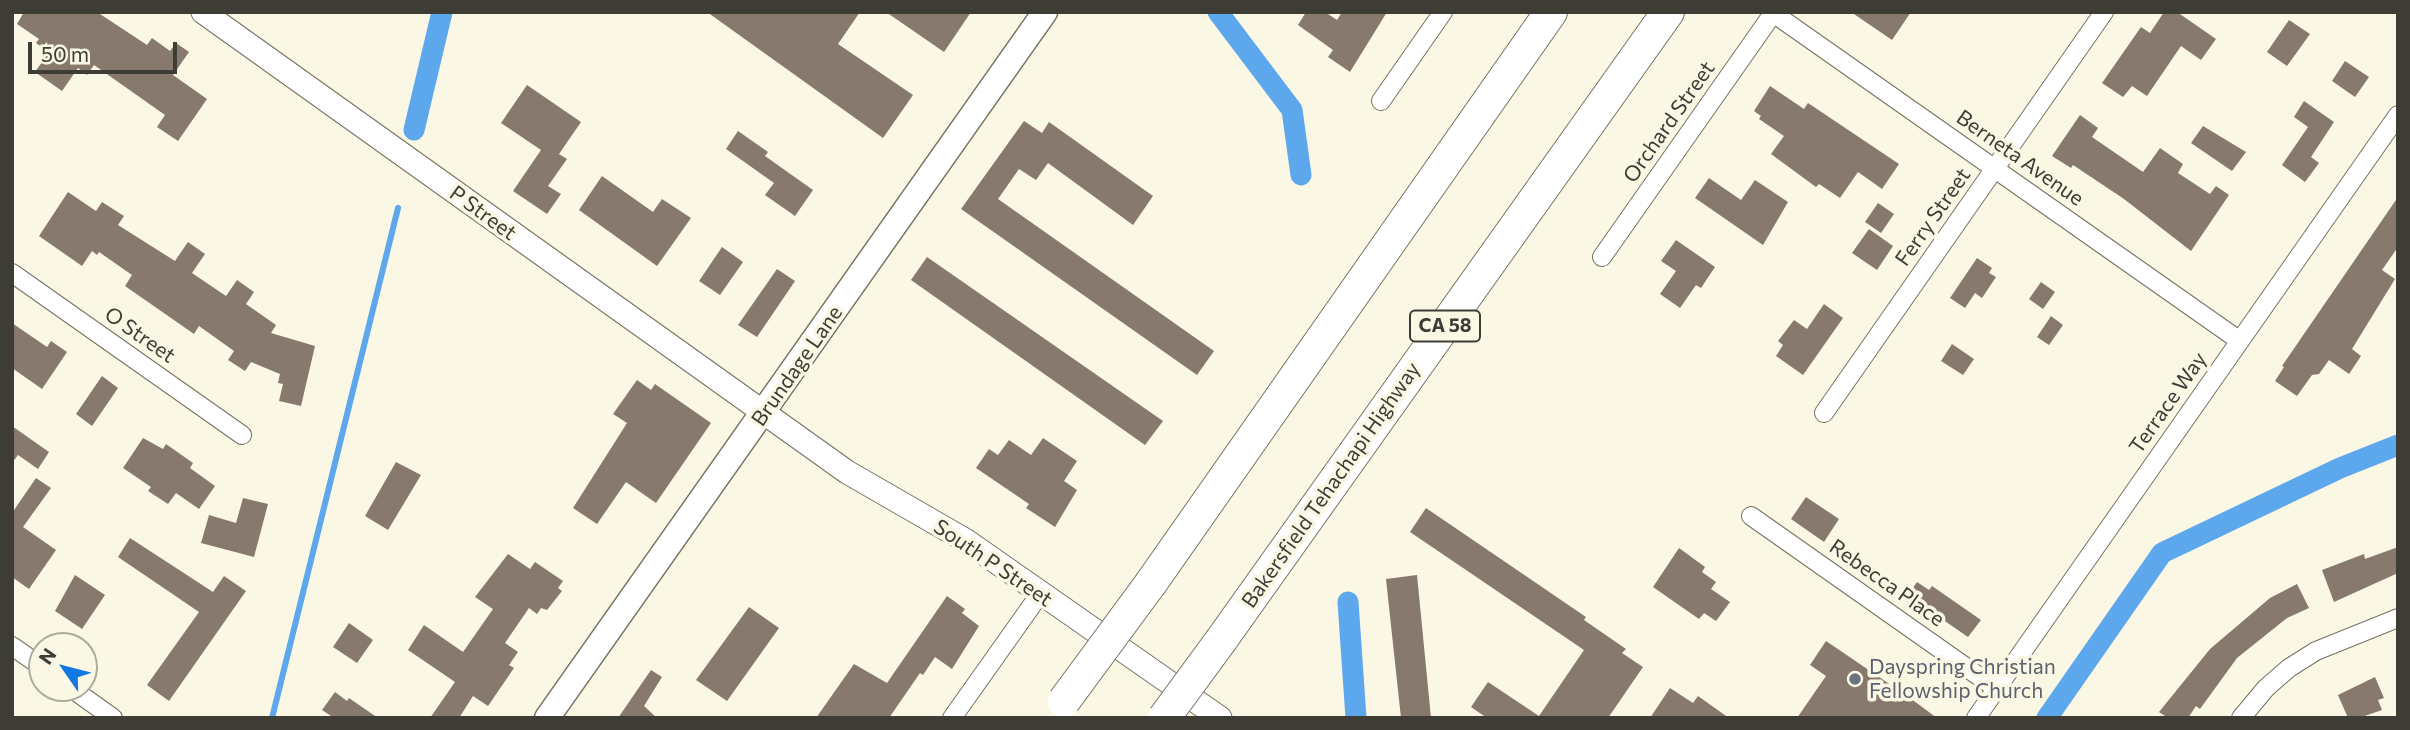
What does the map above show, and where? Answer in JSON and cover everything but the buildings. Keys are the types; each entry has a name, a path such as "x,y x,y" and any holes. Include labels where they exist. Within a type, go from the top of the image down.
{"highway":[{"path":"1058,710 1151,583 1551,12"},
{"name":"Bakersfield Tehachapi Highway","path":"1164,718 1668,12"}],"main road":[{"name":"Brundage Lane","path":"547,718 1045,12"}],"street":[{"name":"P Street","path":"202,12 764,413"},
{"path":"1381,101 1443,12"},
{"name":"Berneta Avenue","path":"1773,12 2240,341"},
{"name":"Orchard Street","path":"1602,257 1773,12"},
{"name":"Ferry Street","path":"1824,413 2104,12"},
{"name":"Terrace Way","path":"1976,718 2398,115"},
{"name":"O Street","path":"12,273 242,435"},
{"name":"South P Street","path":"764,413 847,472 965,540 1220,718"},
{"name":"Rebecca Place","path":"1751,516 1997,689"},
{"path":"952,718 1040,594"},
{"path":"2241,718 2266,688 2289,668 2316,652 2398,618"},
{"path":"12,646 28,657"},
{"path":"87,702 102,715"}],"waterway":[{"path":"414,130 442,12"},
{"path":"1218,12 1292,110 1301,175"},
{"path":"272,718 398,208"},
{"path":"2047,718 2162,553 2340,468 2398,445"},
{"path":"1348,602 1356,718"}],"place":[{"name":"Dayspring Christian Fellowship Church","path":"1855,679"}]}
